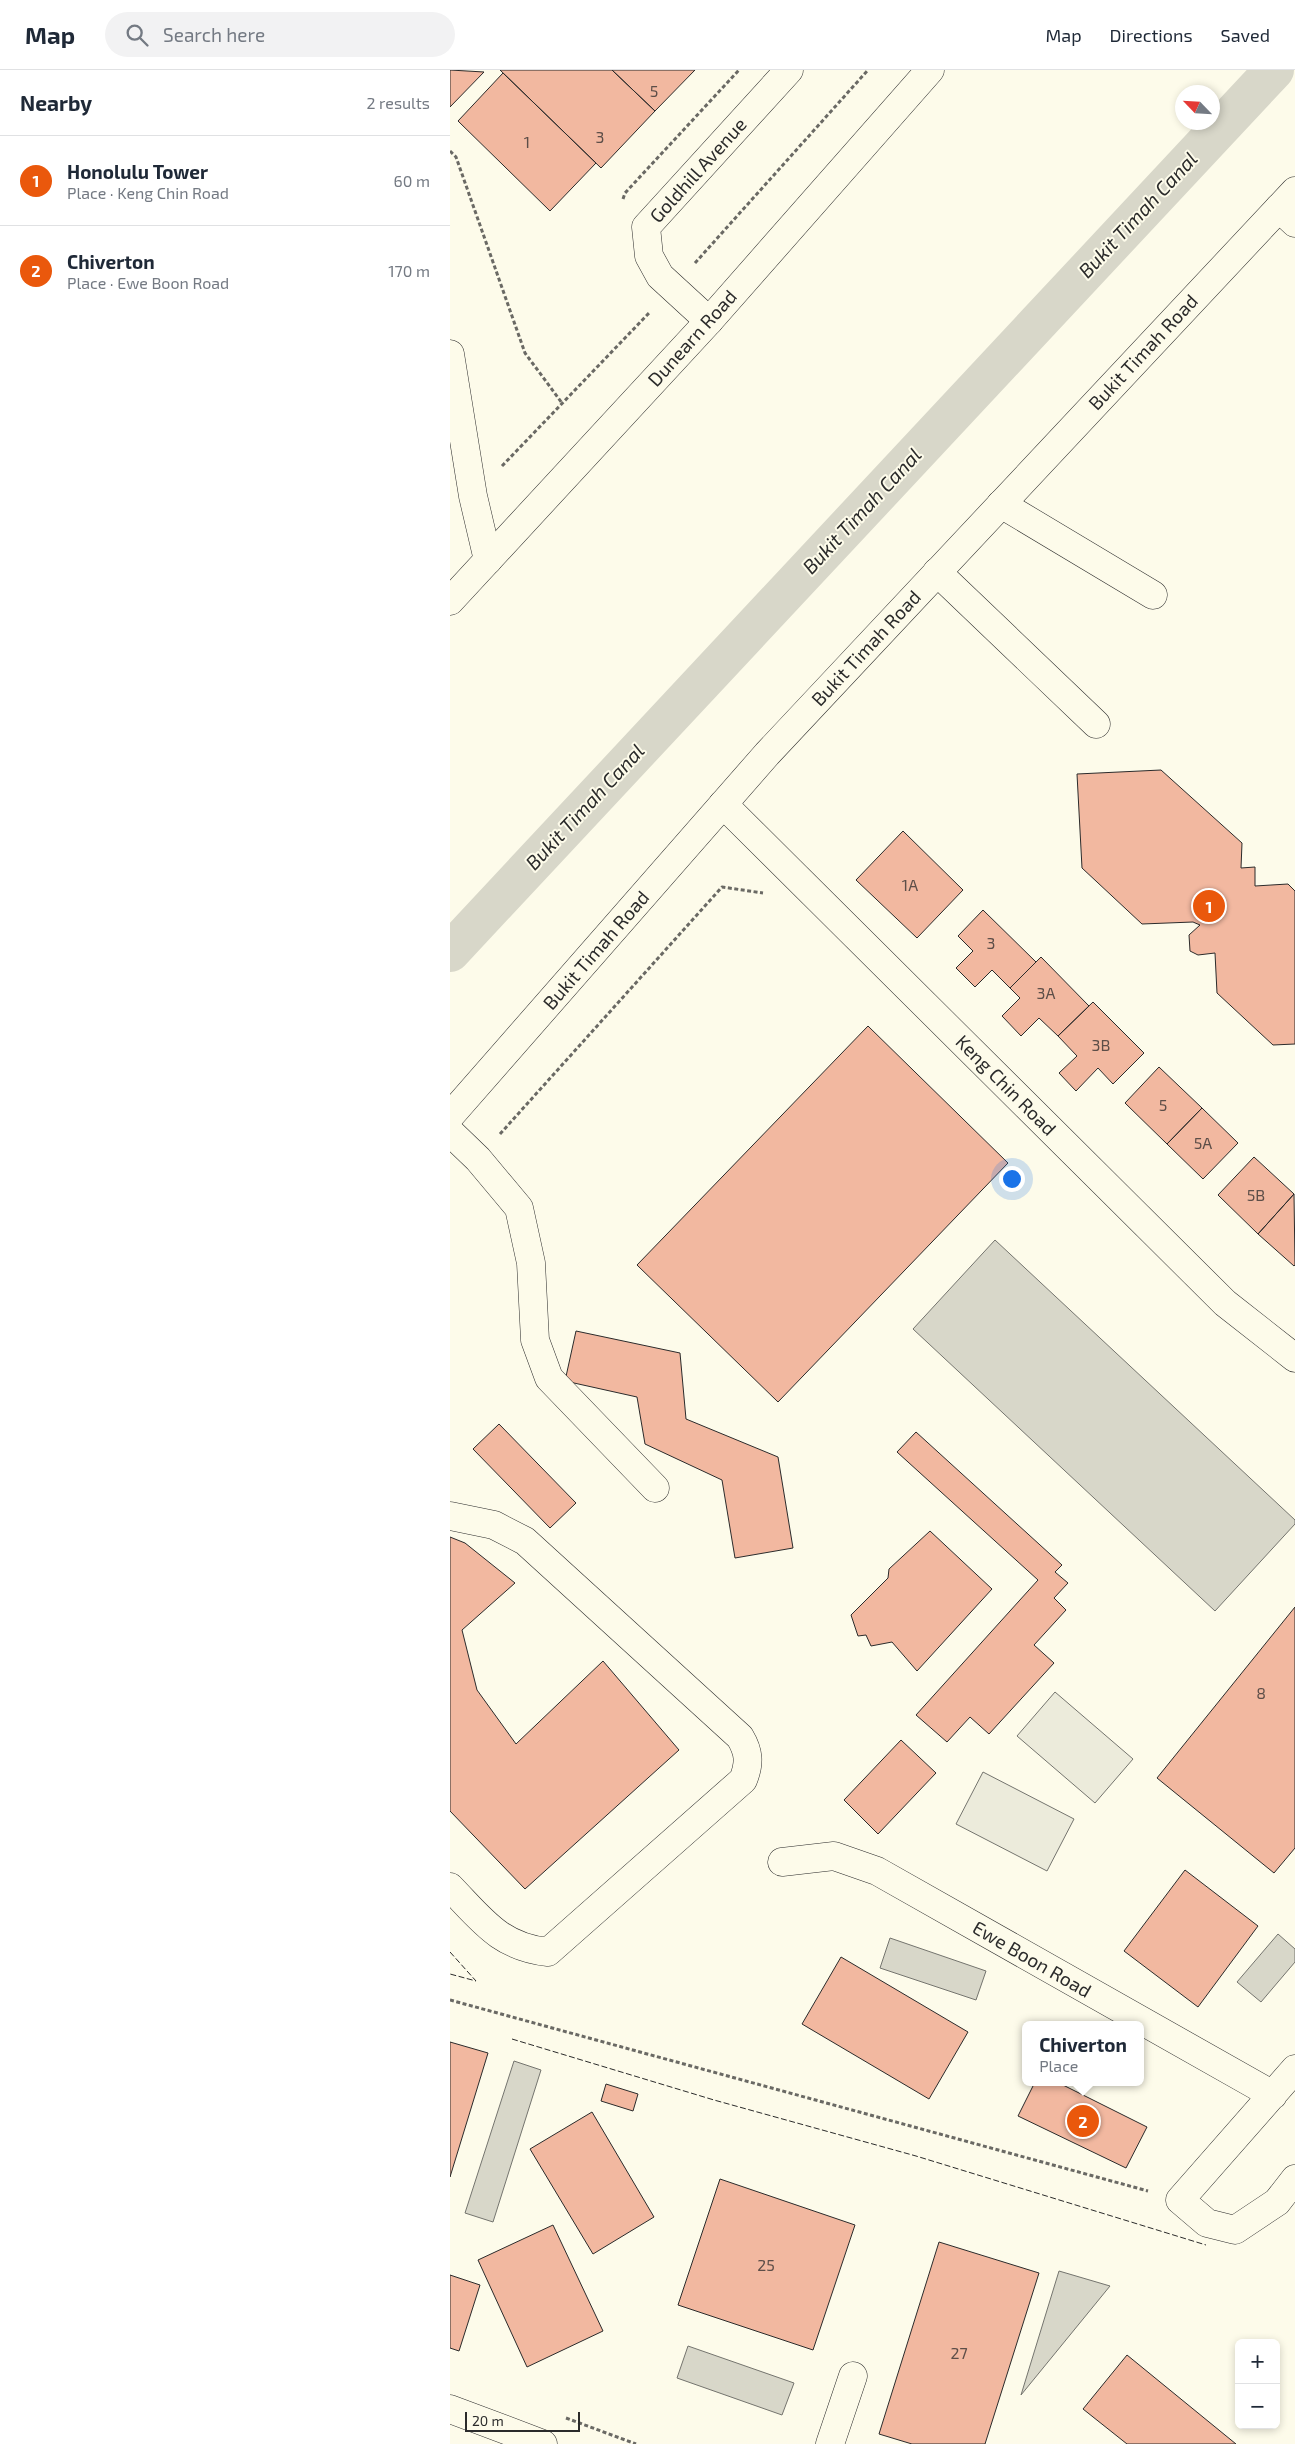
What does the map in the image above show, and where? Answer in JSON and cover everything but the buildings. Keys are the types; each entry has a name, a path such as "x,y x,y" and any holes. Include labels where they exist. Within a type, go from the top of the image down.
{"main road":[{"name":"Goldhill Avenue","path":"709,320 660,276 649,256 646,227 789,70"},
{"name":"Dunearn Road","path":"450,600 709,320 930,70"},
{"name":"Bukit Timah Road","path":"454,1108 767,754 1001,504 1290,207"},
{"path":"450,354 473,496 488,560"},
{"path":"1001,504 1153,595"},
{"path":"937,572 1096,724"},
{"name":"Keng Chin Road","path":"723,804 1225,1302 1295,1358"},
{"path":"450,1132 478,1159 519,1208 531,1263 535,1340 549,1378 655,1488"},
{"path":"450,1516 494,1525 525,1541 740,1737 746,1746 748,1758 743,1780 548,1952 528,1950 510,1943 494,1932 450,1887"},
{"name":"Ewe Boon Road","path":"782,1862 834,1856 877,1871 1142,2021"},
{"name":"Ewe Boon Road","path":"1144,2022 1273,2095"},
{"path":"1295,2069 1180,2200 1207,2223 1234,2230 1277,2202 1295,2179"},
{"path":"830,2444 852,2376"},
{"path":"450,2409 543,2444"}],"path":[{"path":"450,151 456,156 525,353 562,403"},
{"path":"478,1159 722,887 765,893"},
{"path":"450,2000 1180,2200"}],"shaded area":[{"path":"995,1240 1295,1520 1295,1524 1215,1611 913,1329"},
{"path":"1055,1692 1133,1759 1095,1803 1017,1736"},
{"path":"983,1772 1074,1819 1047,1871 956,1824"},
{"path":"1278,1934 1295,1949 1295,1962 1261,2002 1237,1982"},
{"path":"890,1938 986,1971 976,2000 880,1968"},
{"path":"514,2061 541,2070 493,2222 465,2213"},
{"path":"1059,2271 1110,2286 1021,2395"},
{"path":"688,2346 794,2383 782,2415 677,2378"}],"waterway":[{"name":"Bukit Timah Canal","path":"450,952 1274,70"}],"fence":[{"path":"450,1952 476,1981 450,1974"},
{"path":"512,2039 714,2100 916,2156 1206,2245"}],"place":[{"name":"Honolulu Tower","path":"1209,906"},
{"name":"Chiverton","path":"1083,2121"}]}
